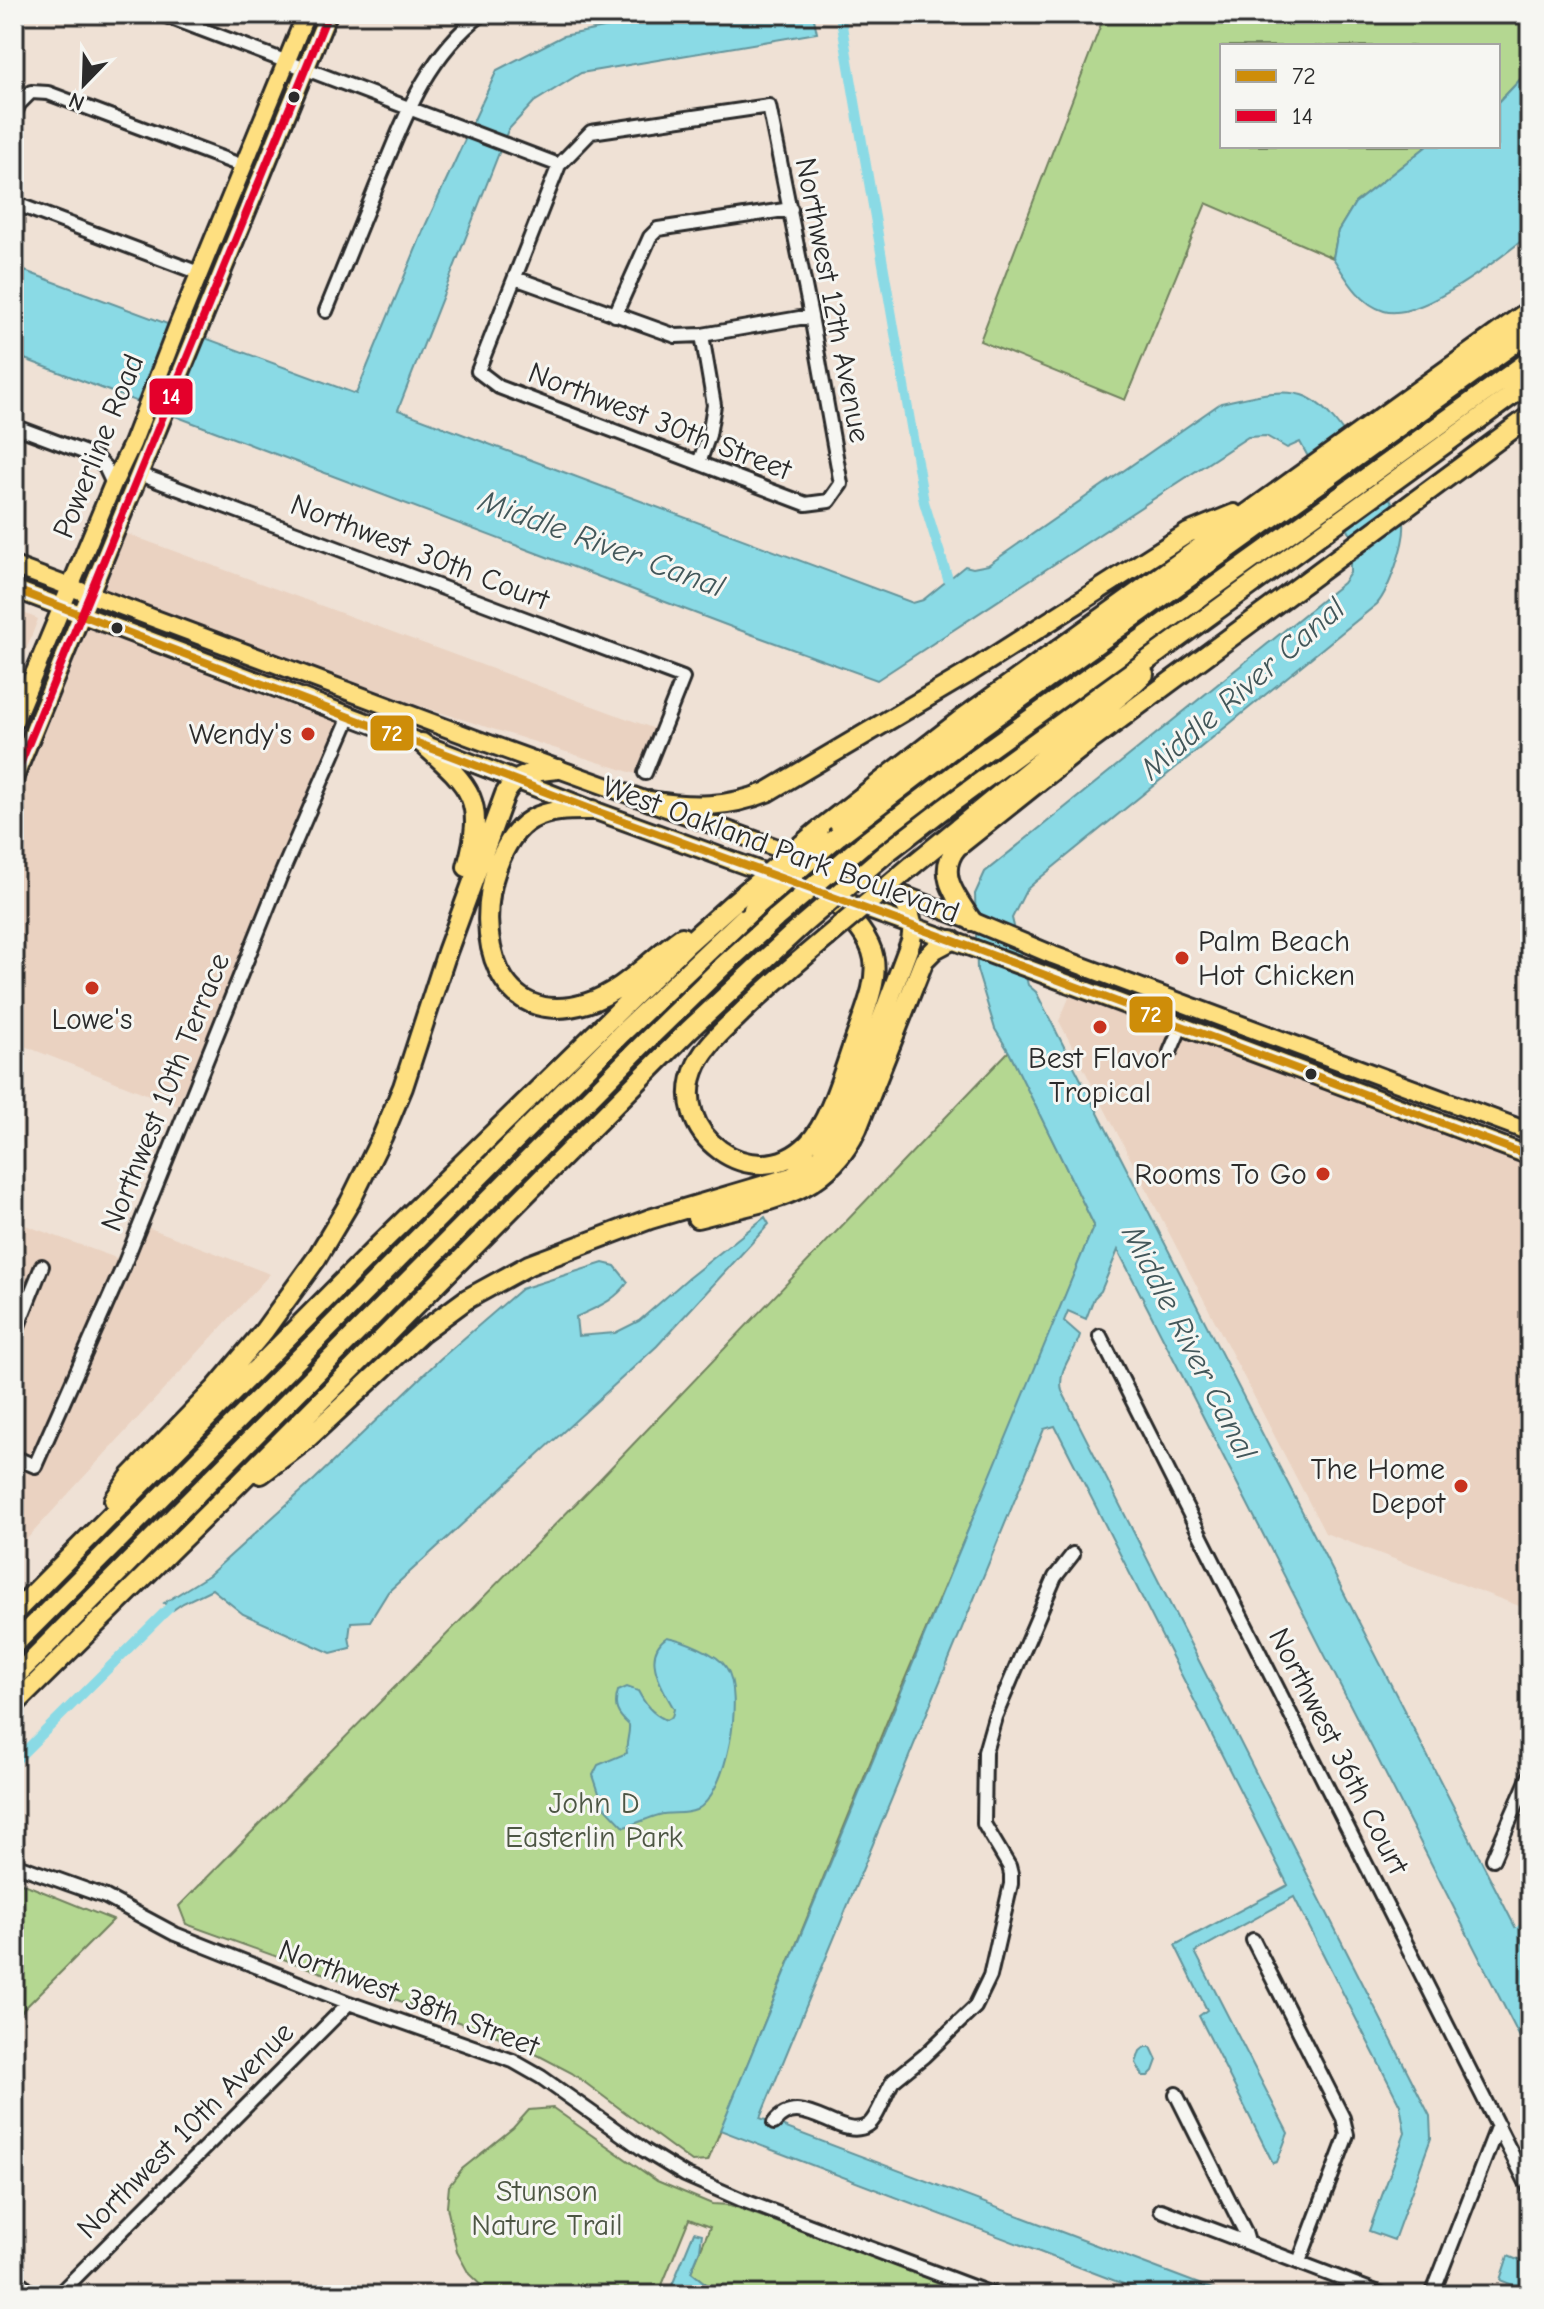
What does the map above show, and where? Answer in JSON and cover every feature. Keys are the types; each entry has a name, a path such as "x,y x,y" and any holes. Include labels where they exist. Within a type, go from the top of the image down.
{"highway":[{"path":"14,1645 629,1026 753,909 838,836 1530,310"},
{"path":"1356,445 1530,332"},
{"path":"1381,479 1530,360"},
{"path":"14,1678 655,1032 776,918 862,845 953,775 1381,479 1530,382"},
{"path":"972,921 947,876 948,861 957,847 1086,744 1530,416"},
{"path":"650,801 680,806 715,806 767,792 970,672 1188,533 1266,500 1317,474"},
{"path":"14,1613 417,1207 734,902 887,775 1266,500"},
{"path":"14,1705 715,1005 801,926 885,854 1189,630 1342,507"},
{"path":"829,896 856,923 868,939 875,973 872,994 831,1103 816,1135 794,1155 780,1161 758,1163 729,1156 707,1139 695,1119 690,1098 694,1070 704,1051 778,978 826,938 914,864 1126,691 1189,630"},
{"path":"422,743 458,777 471,797 475,812 474,842 447,952"},
{"path":"79,1547 130,1477 240,1360 289,1298 328,1241 358,1188 397,1102 502,801 514,780 530,773 558,769"},
{"path":"593,810 559,811 532,819 514,834 499,860 489,901 487,932 490,950 501,975 523,997 545,1006 562,1007 604,996 629,980 660,952 734,902"},
{"path":"199,1522 306,1440 409,1343 450,1311 513,1273 650,1219 792,1177 821,1157 837,1135 910,946 913,926 908,909 895,891"},
{"path":"578,1247 783,1195 810,1185 823,1175 845,1151 857,1129 924,960 935,949 957,942"},
{"path":"347,1343 464,1256"},
{"path":"121,1538 215,1410"}],"main road":[{"name":"Powerline Road","path":"14,722 132,444 306,14"},
{"name":"Powerline Road","path":"14,779 328,14"},
{"path":"199,273 204,288 200,328"},
{"path":"132,444 133,459 139,474"},
{"name":"West Oakland Park Boulevard","path":"14,566 895,891 1053,955 1530,1132"},
{"name":"West Oakland Park Boulevard","path":"14,589 593,810 1530,1156"},
{"path":"350,716 366,708 387,706"},
{"path":"1160,994 1175,1007 1181,1026 1197,1015 1213,1015"},
{"path":"1340,1085 1363,1081 1371,1073"},
{"path":"1441,1123 1449,1115 1470,1110"}],"street":[{"path":"161,14 559,165 515,278 676,336 702,335 811,316"},
{"path":"326,311 408,108 429,71 466,26 482,14"},
{"path":"14,115 19,104 31,92 48,93 243,166"},
{"name":"Northwest 12th Avenue","path":"559,165 591,132 769,106 841,484 829,501"},
{"path":"14,203 199,273"},
{"path":"615,315 650,237 658,229 791,209"},
{"name":"Northwest 30th Street","path":"515,278 478,371 499,387 806,504 829,501"},
{"path":"699,463 709,435 714,405 702,335"},
{"path":"14,426 94,456 105,467 113,484"},
{"name":"Northwest 30th Court","path":"139,474 683,678 645,773"},
{"name":"Northwest 10th Terrace","path":"14,1457 35,1466 124,1265 286,862 350,716"},
{"path":"1170,1052 1181,1026"},
{"path":"14,1336 42,1266"},
{"name":"Northwest 36th Court","path":"1100,1336 1530,2190"},
{"path":"779,2125 789,2114 807,2112 854,2129 867,2125 875,2117 893,2081 959,2023 975,2007 984,1991 995,1958 1011,1884 1009,1866 984,1824 985,1752 995,1717 1055,1577 1073,1554"},
{"path":"1493,1859 1530,1774"},
{"name":"Northwest 38th Street","path":"14,1864 106,1897 175,1934 349,2003 513,2061 568,2095 663,2162 719,2191 975,2292 994,2295"},
{"path":"1253,1940 1343,2118 1347,2135 1299,2262"},
{"name":"Northwest 10th Avenue","path":"58,2295 349,2003"},
{"path":"1176,2094 1248,2242"},
{"path":"1432,2295 1498,2125"},
{"path":"1161,2210 1384,2295"},
{"path":"14,2276 32,2295"}],"shaded area":[{"path":"125,533 655,729 636,774 363,688 177,1106 14,1042 14,798"},
{"path":"14,609 38,619 14,682"},
{"path":"1072,991 1530,1163 1530,1610 1325,1533 1059,1021"},
{"path":"14,1221 119,1259 134,1222 270,1274 14,1553"}],"green space":[{"path":"1105,14 1530,14 1530,69 1500,101 1500,44 1220,44 1220,148 1424,148 1355,203 1338,231 1333,258 1206,203 1125,400 980,341"},
{"name":"John D Easterlin Park","path":"1009,1051 1094,1225 708,2161 692,2162 572,2073 511,2041 186,1924 179,1906 598,1481"},
{"path":"14,1880 113,1920 19,2014 14,2012"},
{"name":"Stunson Nature Trail","path":"553,2108 657,2181 712,2204 730,2205 962,2290 964,2295 720,2295 691,2272 710,2227 689,2219 658,2295 491,2295 469,2274 457,2252 447,2207 449,2186 462,2169 513,2128 529,2110"}],"water":[{"name":"Middle River Canal","path":"676,14 813,14 817,33 581,73 534,102 508,130 398,410 913,603 923,600 965,566 988,565 1221,403 1264,394 1297,394 1322,407 1361,456 1404,523 1396,565 1377,604 1035,882 1026,890 1012,918 1028,985 1036,992 1530,1956 1530,2057 1118,1250 1086,1319 1068,1311 1064,1321 1080,1335 1064,1369 1062,1391 1430,2116 1431,2138 1394,2240 1369,2231 1405,2133 1400,2105 1294,1897 1195,1952 1288,2133 1277,2162 1273,2163 1199,2016 1207,2010 1175,1945 1288,1885 1055,1426 1044,1429 760,2118 1228,2295 1152,2295 720,2130 1094,1225 995,1029 977,970 975,894 985,872 1343,583 1350,573 1350,562 1358,558 1359,550 1300,442 1287,448 1266,436 1248,437 877,680 14,355 14,267 356,394 426,224 497,70 563,36"},
{"path":"1530,69 1530,234 1501,257 1439,297 1400,312 1375,308 1354,289 1333,258 1338,231 1355,203 1424,148 1500,148 1500,101"},
{"path":"765,1217 769,1224 657,1346 388,1592 370,1621 351,1622 351,1648 331,1653 243,1614 212,1589 173,1610 164,1603 209,1575 440,1359 521,1289 603,1263 615,1266 628,1282 623,1289 598,1307 576,1317 578,1336 615,1333 639,1321"},
{"path":"667,1637 708,1652 726,1667 734,1699 730,1743 716,1785 707,1801 696,1810 659,1815 624,1827 603,1805 593,1775 598,1765 627,1753 629,1725 617,1710 618,1691 627,1687 638,1691 656,1714 666,1720 672,1717 674,1709 654,1662 659,1644"},
{"path":"1145,2047 1151,2047 1157,2060 1148,2076 1143,2076 1136,2063"},
{"path":"694,2232 702,2234 700,2250 691,2272 720,2295 668,2295"},
{"path":"1508,2256 1530,2265 1530,2292 1500,2280"}],"waterway":[{"path":"840,14 924,502 952,592"},
{"path":"14,1762 169,1608"},
{"path":"1508,1941 1530,1922"}],"transit line":[{"name":"14","path":"14,779 328,14"},
{"name":"72","path":"14,589 593,810 1530,1156"}],"place":[{"name":"Wendy's","path":"308,734"},
{"name":"Palm Beach Hot Chicken","path":"1182,958"},
{"name":"Lowe's","path":"92,988"},
{"name":"Best Flavor Tropical","path":"1100,1027"},
{"name":"Rooms To Go","path":"1323,1174"},
{"name":"The Home Depot","path":"1461,1486"}]}
